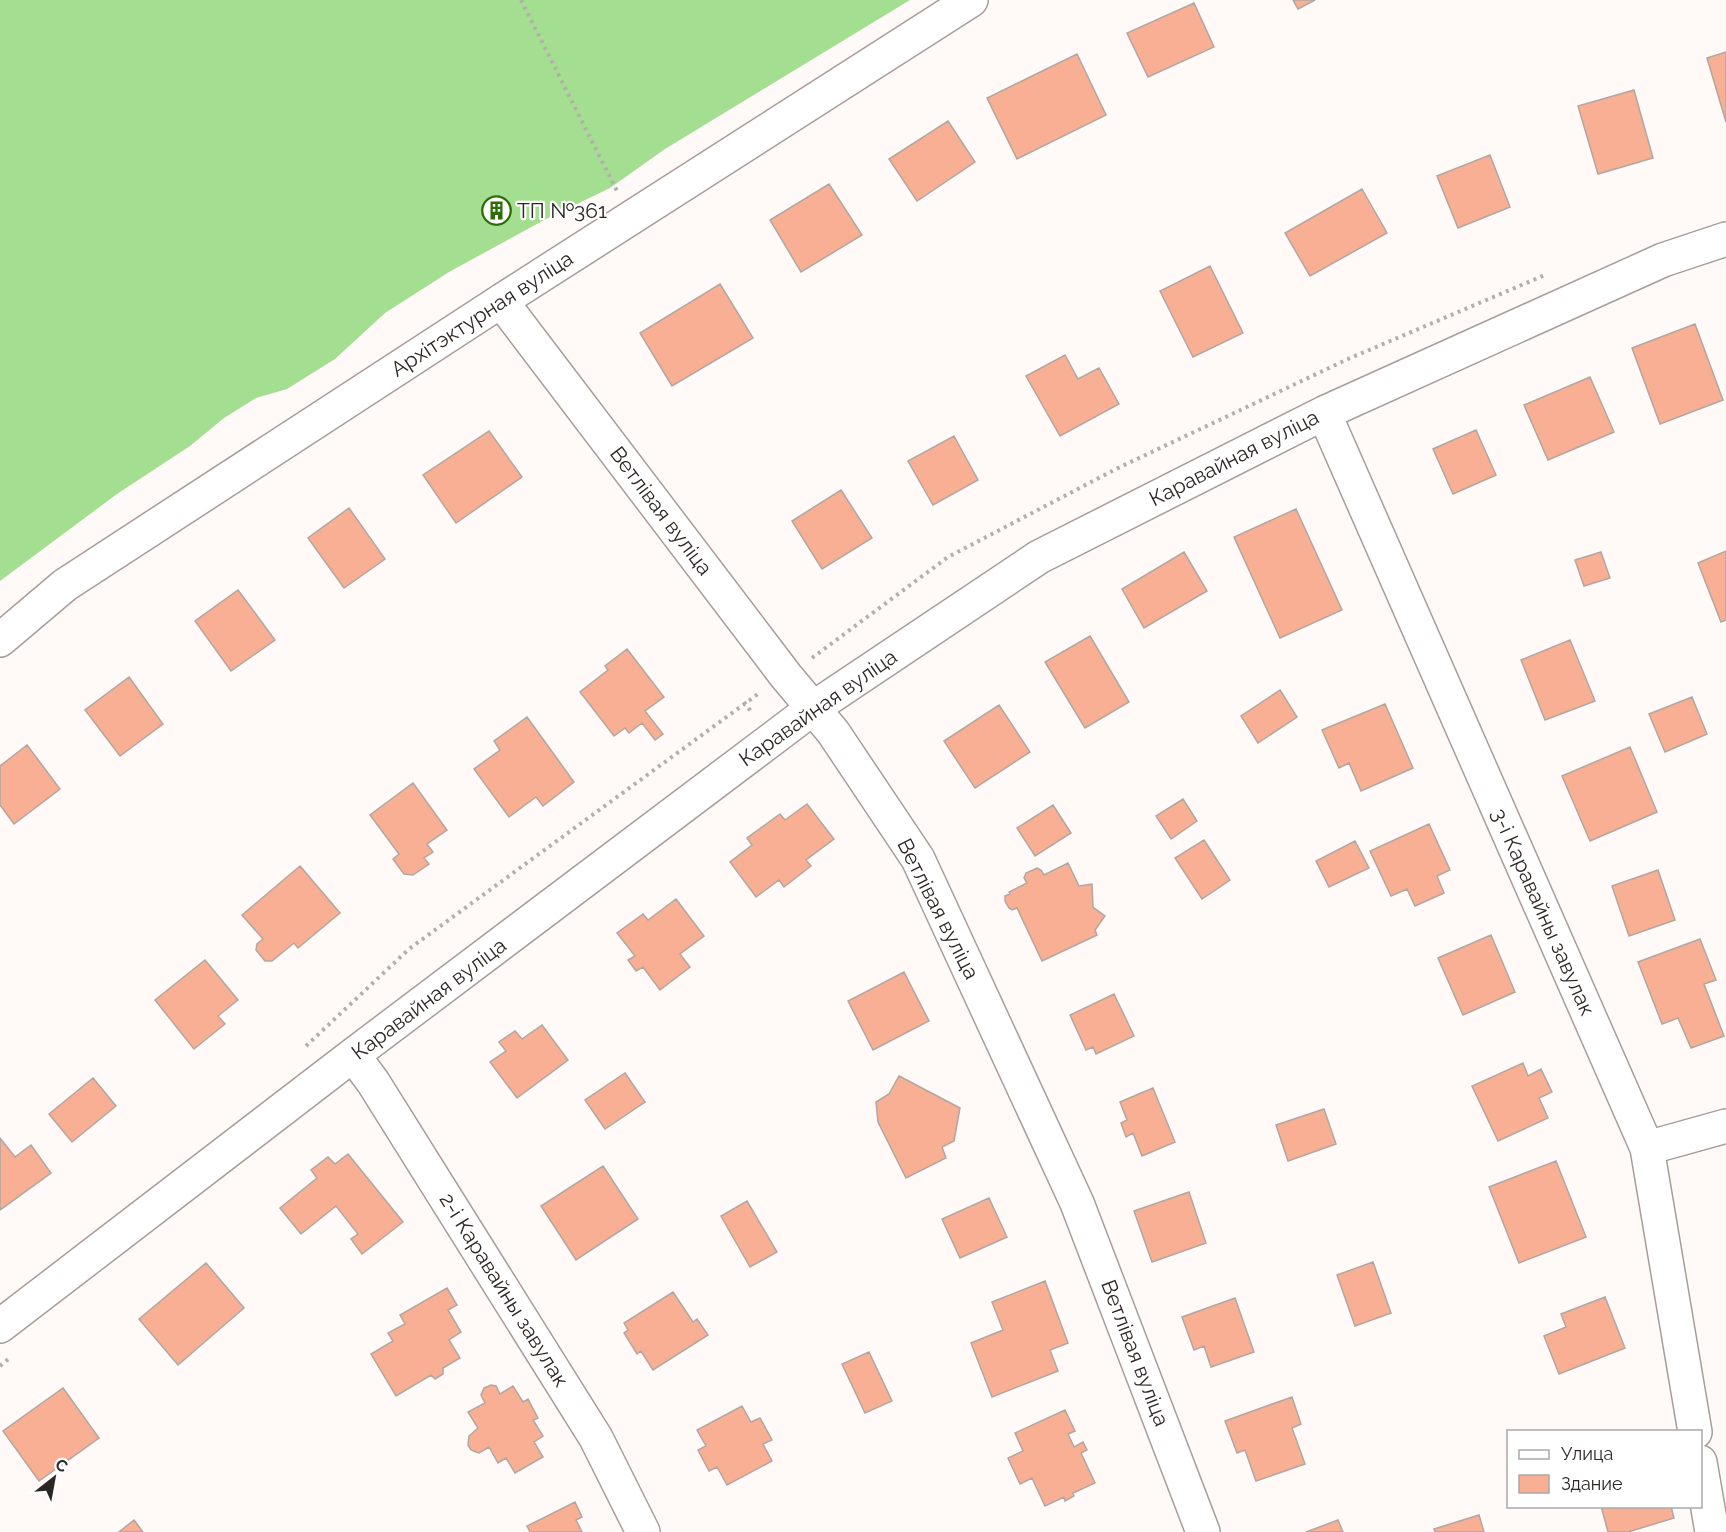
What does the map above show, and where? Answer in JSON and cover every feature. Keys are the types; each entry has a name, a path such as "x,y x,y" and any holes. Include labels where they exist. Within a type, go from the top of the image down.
{"street":[{"name":"Архітэктурная вуліца","path":"0,640 65,585 501,301 971,0"},
{"name":"Каравайная вуліца","path":"9,1339 353,1055 813,709 1039,557 1364,394 1663,260 1726,239"},
{"name":"Ветлівая вуліца","path":"501,301 813,709 833,732 918,859 1077,1203 1203,1532"},
{"name":"3-і Каравайны завулак","path":"1324,413 1647,1148 1695,1430"},
{"name":"2-і Каравайны завулак","path":"353,1055 373,1082 596,1438 643,1532"},
{"path":"1647,1148 1726,1126"},
{"path":"1702,1468 1712,1532"}],"path":[{"path":"521,0 631,218"},
{"path":"1348,359 1364,394"},
{"path":"0,1366 9,1339"}],"green space":[{"path":"0,0 910,0 665,149 610,188 546,219 449,272 385,313 335,359 287,389 256,398 224,418 190,446 117,494 0,581"}],"building":[{"path":"1293,0 1315,0 1298,9"},
{"path":"1194,3 1214,47 1148,77 1127,33"},
{"path":"1726,52 1726,122 1707,58"},
{"path":"1077,54 1106,115 1017,159 987,98"},
{"path":"1634,90 1653,158 1598,174 1578,106"},
{"path":"948,121 975,162 917,201 889,159"},
{"path":"1490,155 1510,207 1458,228 1437,176"},
{"path":"829,184 862,235 801,272 770,220"},
{"path":"1362,189 1387,233 1310,276 1285,233"},
{"name":"ТП №361","path":"490,199 509,211 501,223 482,210"},
{"path":"1210,266 1243,333 1193,357 1160,291"},
{"path":"720,284 753,338 672,386 640,333"},
{"path":"1695,324 1723,400 1660,424 1632,348"},
{"path":"1065,355 1078,379 1099,368 1119,404 1060,436 1026,376"},
{"path":"1590,377 1614,432 1548,460 1524,405"},
{"path":"1476,430 1496,475 1453,494 1433,449"},
{"path":"489,431 522,477 456,523 423,475"},
{"path":"954,436 978,480 933,505 908,461"},
{"path":"841,490 872,538 822,569 792,521"},
{"path":"349,508 385,559 344,588 308,538"},
{"path":"1296,509 1342,610 1280,638 1234,537"},
{"path":"1726,551 1726,620 1721,622 1698,563"},
{"path":"1184,552 1207,591 1144,628 1122,589"},
{"path":"1601,552 1610,578 1584,586 1575,560"},
{"path":"238,590 275,640 231,671 195,621"},
{"path":"1090,636 1129,702 1085,728 1045,662"},
{"path":"1570,640 1595,701 1545,720 1521,660"},
{"path":"627,649 664,697 645,711 663,734 655,740 642,723 629,733 625,728 614,736 580,692 608,670 605,666"},
{"path":"129,677 163,724 120,756 85,710"},
{"path":"1280,690 1297,717 1258,743 1241,716"},
{"path":"1692,697 1707,734 1665,752 1649,714"},
{"path":"1385,704 1413,768 1361,791 1349,763 1339,768 1322,730"},
{"path":"999,705 1030,752 975,788 944,741"},
{"path":"527,717 574,782 543,806 536,797 509,817 474,769 500,750 494,741"},
{"path":"27,745 60,789 14,824 0,805 0,766"},
{"path":"1630,747 1657,812 1590,841 1562,776"},
{"path":"413,783 447,830 427,844 433,852 424,858 429,864 413,875 404,874 393,859 399,854 370,815"},
{"path":"1183,799 1197,821 1171,839 1156,816"},
{"path":"807,804 834,839 806,860 811,866 784,887 779,880 756,897 730,862 752,845 747,838 780,814 785,820"},
{"path":"1053,805 1071,833 1035,856 1017,828"},
{"path":"1429,824 1450,870 1437,876 1444,893 1415,906 1407,889 1391,896 1370,851"},
{"path":"1204,840 1230,880 1202,899 1175,858"},
{"path":"1355,841 1369,868 1329,887 1316,861"},
{"path":"1068,863 1079,886 1092,884 1093,907 1105,916 1095,930 1097,935 1042,961 1017,908 1012,910 1009,908 1005,896 1027,883 1024,878 1026,873 1037,868 1044,875"},
{"path":"300,866 340,913 298,948 294,943 272,961 265,961 256,950 257,944 263,939 242,915"},
{"path":"1658,870 1675,920 1629,936 1612,886"},
{"path":"676,899 704,936 680,954 690,967 660,990 643,967 636,971 628,960 635,956 617,933 643,914 648,920"},
{"path":"1491,935 1515,992 1463,1015 1438,958"},
{"path":"1700,939 1716,980 1704,984 1724,1036 1691,1048 1678,1018 1662,1024 1638,962"},
{"path":"205,960 238,1000 218,1016 225,1024 194,1049 155,1000"},
{"path":"904,972 929,1021 873,1050 848,1001"},
{"path":"1114,994 1134,1036 1096,1054 1093,1047 1086,1050 1070,1015"},
{"path":"542,1025 568,1060 517,1098 490,1062 506,1051 499,1042 515,1031 522,1039"},
{"path":"1523,1063 1528,1076 1541,1069 1552,1092 1539,1098 1548,1118 1498,1141 1472,1086"},
{"path":"625,1073 645,1102 605,1129 585,1100"},
{"path":"899,1076 960,1108 954,1141 942,1147 946,1158 906,1178 878,1122 876,1102 889,1094"},
{"path":"93,1078 116,1106 72,1142 49,1114"},
{"path":"1153,1088 1175,1142 1142,1156 1133,1133 1126,1137 1121,1123 1127,1120 1120,1102"},
{"path":"1324,1109 1336,1144 1288,1161 1276,1125"},
{"path":"0,1138 15,1157 31,1145 51,1173 0,1210"},
{"path":"348,1154 403,1222 362,1254 351,1239 358,1234 336,1206 301,1234 280,1208 317,1178 311,1170 328,1157 335,1164"},
{"path":"1556,1161 1586,1237 1519,1263 1489,1187"},
{"path":"603,1166 638,1219 576,1260 541,1206"},
{"path":"1189,1192 1206,1243 1152,1262 1134,1211"},
{"path":"989,1198 1007,1237 960,1258 942,1219"},
{"path":"747,1201 777,1252 750,1267 721,1216"},
{"path":"1373,1262 1391,1313 1355,1326 1337,1275"},
{"path":"206,1263 244,1308 178,1365 139,1319"},
{"path":"1045,1281 1068,1343 1050,1350 1058,1371 992,1397 971,1343 1003,1330 992,1302"},
{"path":"447,1288 457,1305 448,1310 461,1332 449,1340 460,1358 443,1368 443,1374 435,1379 431,1375 396,1396 371,1354 393,1341 388,1333 405,1324 400,1315"},
{"path":"673,1292 693,1322 697,1319 708,1335 653,1370 641,1351 637,1354 624,1333 628,1330 624,1323"},
{"path":"1605,1297 1625,1348 1559,1374 1544,1336 1566,1327 1561,1314"},
{"path":"1235,1298 1254,1352 1211,1367 1204,1346 1194,1350 1182,1317"},
{"path":"869,1352 892,1401 865,1413 842,1364"},
{"path":"491,1385 496,1386 500,1394 513,1386 523,1402 528,1399 538,1418 533,1420 543,1436 534,1442 543,1457 515,1473 506,1458 498,1463 489,1447 479,1453 471,1450 468,1445 469,1436 478,1428 468,1412 485,1403 481,1395 484,1388"},
{"path":"63,1388 99,1438 39,1481 3,1431"},
{"path":"1292,1397 1301,1424 1292,1428 1305,1464 1256,1481 1245,1450 1237,1453 1225,1421"},
{"path":"742,1406 751,1422 760,1418 772,1440 763,1444 772,1461 727,1485 717,1467 709,1471 698,1450 706,1446 697,1430"},
{"path":"1065,1410 1075,1431 1068,1434 1074,1447 1083,1442 1087,1450 1081,1453 1095,1483 1073,1493 1074,1496 1065,1501 1064,1497 1045,1506 1032,1478 1020,1484 1008,1458 1023,1451 1015,1433"},
{"path":"575,1502 582,1517 576,1520 582,1532 530,1532 527,1526"},
{"path":"1602,1508 1672,1508 1674,1518 1628,1532 1608,1532"},
{"path":"1479,1515 1484,1532 1435,1532 1434,1529"},
{"path":"134,1520 143,1532 119,1532"},
{"path":"1338,1520 1343,1532 1306,1532"}],"place":[{"name":"ТП №361","path":"496,211"}]}
